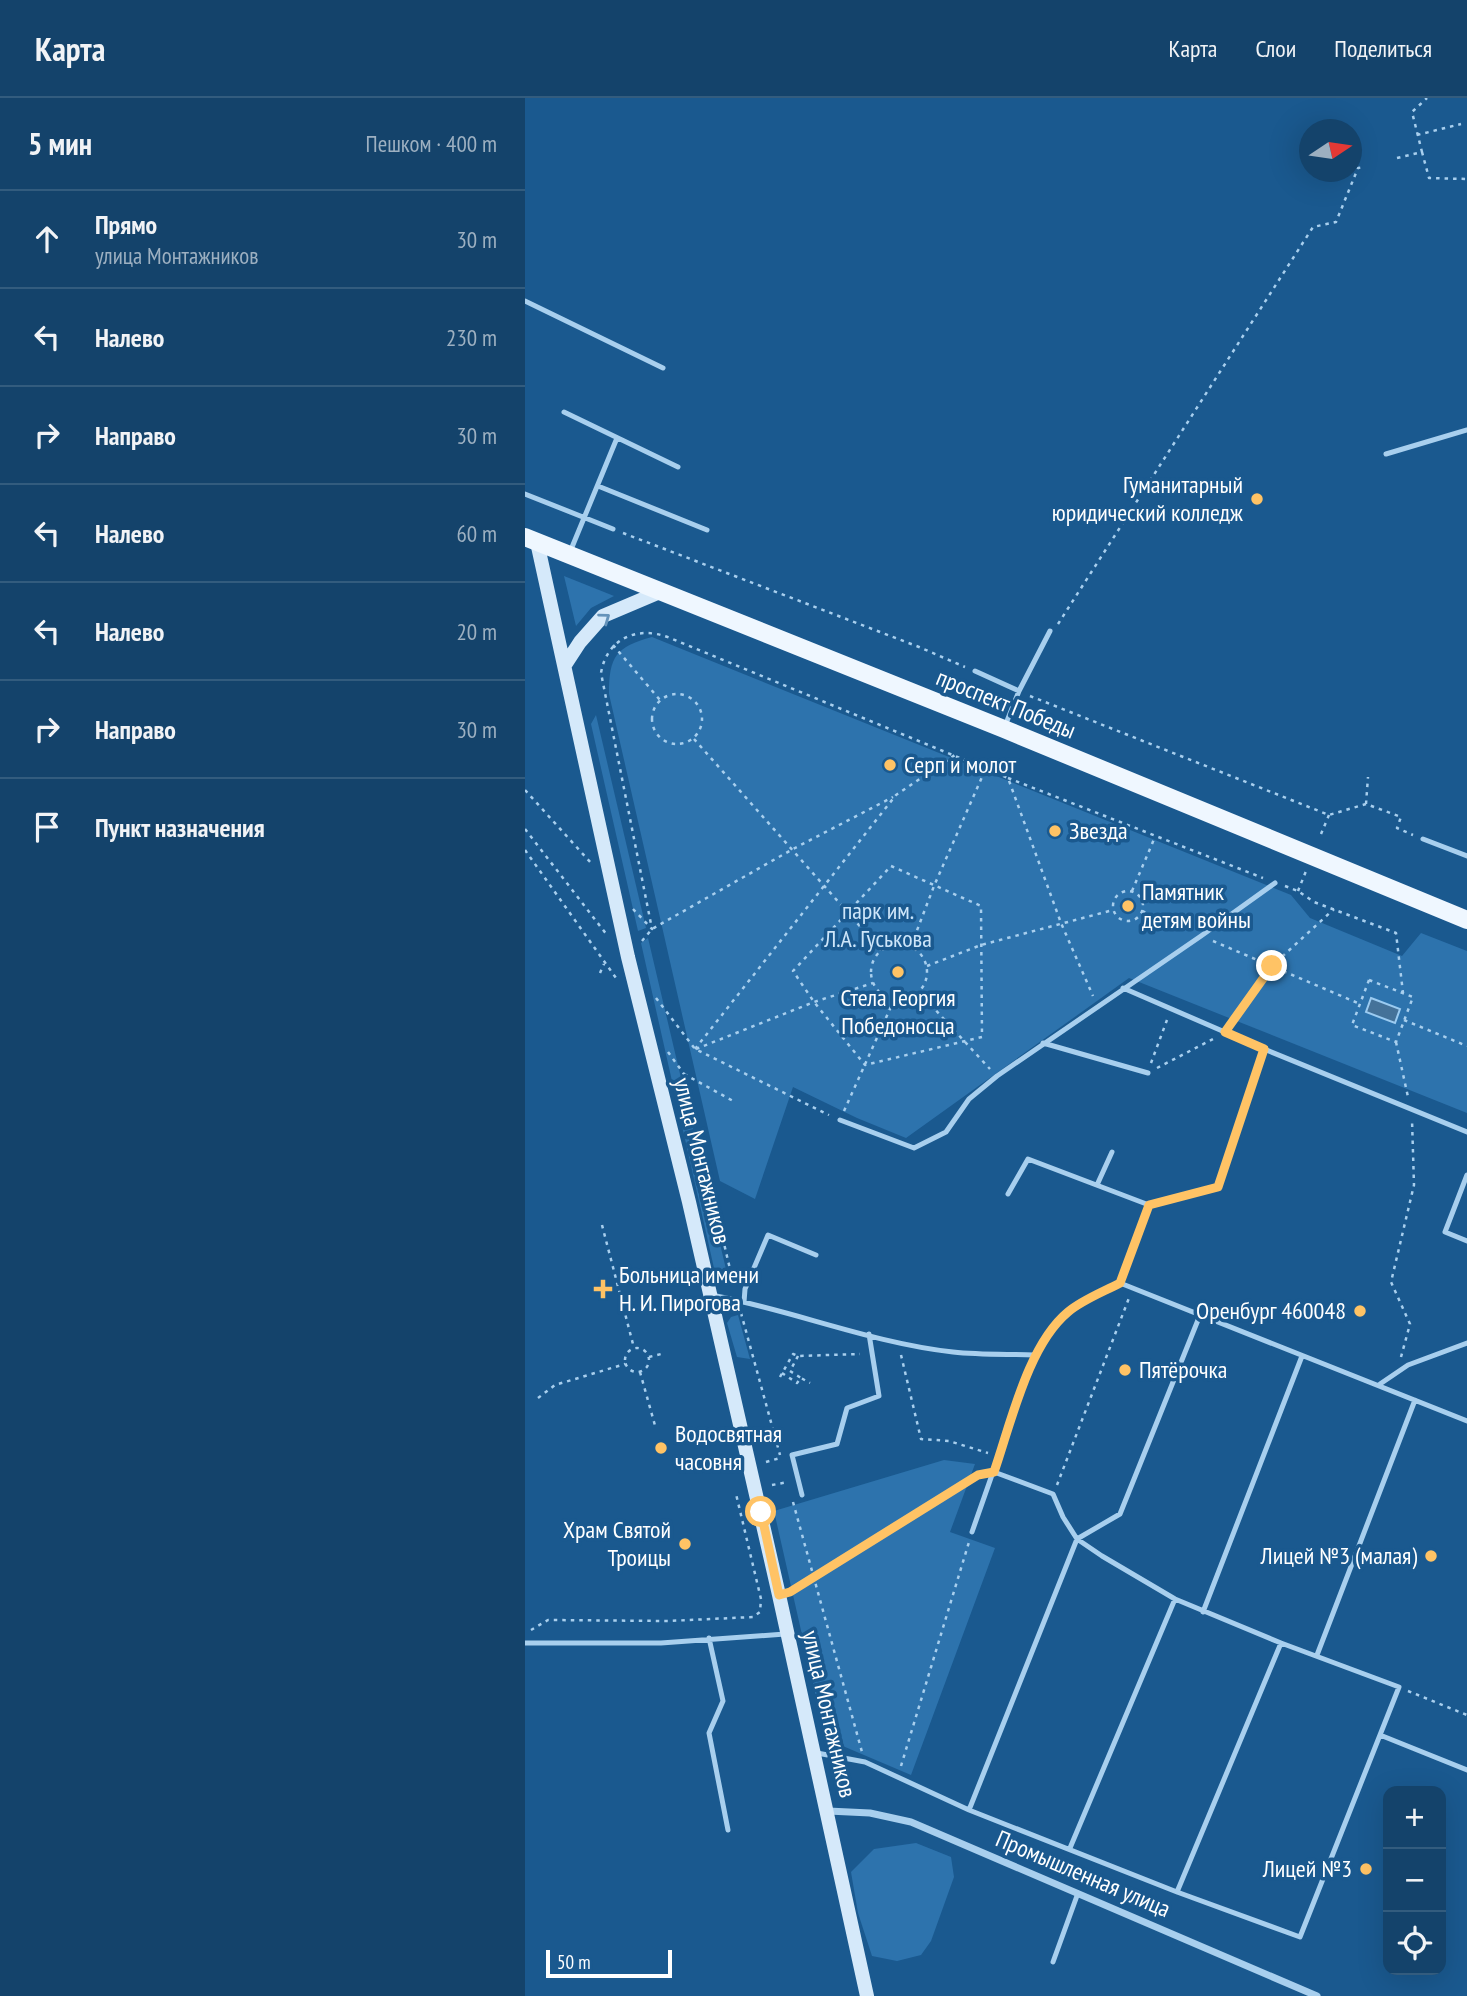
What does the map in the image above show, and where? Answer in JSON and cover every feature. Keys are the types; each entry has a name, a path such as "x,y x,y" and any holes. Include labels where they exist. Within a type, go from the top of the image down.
{"main road":[{"name":"проспект Победы","path":"531,539 1004,729 1467,920"},
{"name":"улица Монтажников","path":"531,539 565,665 628,957 711,1295 828,1811 867,1996"},
{"path":"565,665 580,642 603,617 661,591"}],"street":[{"name":"Промышленная улица","path":"828,1811 870,1813 911,1822 1317,1996"}],"lane":[{"path":"525,301 663,368"},
{"path":"564,412 678,467"},
{"path":"1386,454 1467,430"},
{"path":"569,555 617,438"},
{"path":"598,486 707,530"},
{"path":"525,494 613,529"},
{"path":"1004,729 1019,691 1050,631"},
{"path":"975,671 1019,691"},
{"path":"1423,839 1467,856"},
{"path":"840,1120 913,1148 946,1132 969,1099 997,1076 1275,883"},
{"path":"1123,988 1467,1132"},
{"path":"1043,1043 1148,1073"},
{"path":"1008,1194 1028,1159 1149,1205 1218,1187 1264,1049"},
{"path":"1097,1185 1112,1152"},
{"path":"1467,1175 1445,1232 1467,1241"},
{"path":"972,1532 1034,1355 1048,1331 1069,1310 1120,1283 1149,1205"},
{"path":"744,1301 745,1289 768,1235 816,1255"},
{"path":"1120,1283 1302,1356 1380,1384 1467,1421"},
{"path":"711,1295 744,1301 898,1342 954,1352 1034,1355"},
{"path":"969,1810 1077,1539 1121,1514 1200,1315"},
{"path":"802,1495 792,1455 837,1444 847,1408 879,1396 869,1334"},
{"path":"1380,1384 1408,1365 1467,1343"},
{"path":"1203,1612 1302,1356"},
{"path":"1317,1655 1415,1400"},
{"path":"815,1753 865,1762 969,1810 1300,1937 1399,1687 1281,1643 1175,1599 1077,1539 1053,1494 994,1472"},
{"path":"1070,1848 1175,1599"},
{"path":"525,1643 661,1643 788,1634"},
{"path":"709,1638 723,1701 709,1733 728,1830"},
{"path":"1177,1892 1281,1643"},
{"path":"1380,1735 1467,1770"},
{"path":"1053,1962 1078,1893"}],"path":[{"path":"1427,98 1412,111 1429,178 1467,179"},
{"path":"1417,135 1461,124"},
{"path":"1397,159 1422,152"},
{"path":"1050,631 1058,624 1313,227 1336,222 1357,168 1364,167"},
{"path":"613,529 975,671"},
{"path":"652,929 601,673 604,659 613,645 629,636 645,632 658,632 1008,778 1298,891 1314,902 1396,933 1403,993"},
{"path":"613,645 660,700"},
{"path":"1019,691 1329,815 1366,804 1401,817 1397,828 1423,839"},
{"path":"674,694 690,697 697,702 701,709 702,725 694,739 678,745 669,743 656,733 652,716 660,700 674,694"},
{"path":"694,739 881,950"},
{"path":"600,973 604,964 628,957 652,929 793,849 896,795 955,755"},
{"path":"911,946 934,886 986,768"},
{"path":"1366,804 1368,777"},
{"path":"1008,778 1061,923 1098,1005"},
{"path":"525,790 597,870"},
{"path":"695,1049 896,795"},
{"path":"1321,834 1329,815"},
{"path":"525,829 610,939"},
{"path":"1132,891 1155,837"},
{"path":"891,866 981,906 982,1037 865,1065 814,1002 793,971 847,910 891,866"},
{"path":"1298,891 1306,871"},
{"path":"1123,891 1132,891 1141,899 1142,911 1136,919 1127,922 1118,918 1113,910 1115,897 1123,891"},
{"path":"634,909 652,929"},
{"path":"1148,1073 1225,1032 1272,966 1333,909"},
{"path":"927,966 981,945 1113,910"},
{"path":"1142,911 1360,1004"},
{"path":"896,944 911,946 921,954 927,966 926,980 919,992 907,999 894,1000 881,994 873,983 873,962 881,950 896,944"},
{"path":"1396,1042 1352,1026 1369,980 1413,997 1396,1042 1412,1110 1414,1185 1391,1282 1410,1324 1401,1357"},
{"path":"695,1049 814,1002 873,983"},
{"path":"919,992 997,1076"},
{"path":"652,994 695,1049 840,1120 894,1000"},
{"path":"1148,1073 1171,1009"},
{"path":"1404,1020 1467,1046"},
{"path":"684,1074 735,1102"},
{"path":"602,1225 633,1348"},
{"path":"1053,1494 1132,1289"},
{"path":"898,1342 921,1439 949,1441 999,1456"},
{"path":"633,1348 643,1349 649,1357 648,1366 641,1372 628,1369 625,1364 628,1352 633,1348"},
{"path":"649,1357 661,1354"},
{"path":"801,1378 797,1382 781,1375 793,1354 872,1354"},
{"path":"798,1356 790,1371 810,1383"},
{"path":"538,1398 555,1385 625,1364"},
{"path":"641,1372 656,1429"},
{"path":"766,1462 781,1458"},
{"path":"761,1599 790,1592 978,1475 994,1472"},
{"path":"772,1485 788,1482"},
{"path":"525,1634 548,1620 668,1621 753,1618 760,1612 761,1599 736,1494"},
{"path":"898,1777 972,1532"},
{"path":"1399,1687 1467,1715"}],"green space":[{"path":"564,576 614,596 591,608 576,626"},
{"name":"парк им. Л.А. Гуськова","path":"652,637 1291,895 1310,918 1402,956 1421,933 1467,951 1467,1113 1129,978 906,1138 793,1087 755,1199 720,1181 609,694 611,670 617,655 630,645"},
{"path":"596,715 646,928 638,931 591,724"},
{"path":"648,938 729,1282 716,1277 641,943"},
{"path":"738,1315 750,1359 737,1357 727,1323 731,1317"},
{"path":"944,1460 975,1464 950,1532 995,1548 911,1775 831,1741 824,1732 774,1511"},
{"path":"916,1843 951,1857 954,1877 931,1941 921,1955 897,1961 872,1956 858,1913 851,1872 874,1849"}],"shaded area":[{"path":"1371,998 1400,1009 1395,1023 1366,1012"}],"place":[{"name":"Гуманитарный юридический колледж","path":"1257,499"},
{"name":"Серп и молот","path":"890,765"},
{"name":"Звезда","path":"1055,831"},
{"name":"Памятник детям войны","path":"1128,906"},
{"name":"Стела Георгия Победоносца","path":"898,972"},
{"name":"Больница имени Н. И. Пирогова","path":"603,1289"},
{"name":"Оренбург 460048","path":"1360,1311"},
{"name":"Пятёрочка","path":"1125,1370"},
{"name":"Водосвятная часовня","path":"661,1448"},
{"name":"Храм Святой Троицы","path":"685,1544"},
{"name":"Лицей №3 (малая)","path":"1431,1556"},
{"name":"Лицей №3","path":"1366,1869"}],"route":[{"path":"761,1512 779,1595 790,1592 978,1475 994,1472 1034,1355 1048,1331 1069,1310 1120,1283 1149,1205 1218,1187 1264,1049 1225,1032 1272,966"}]}
